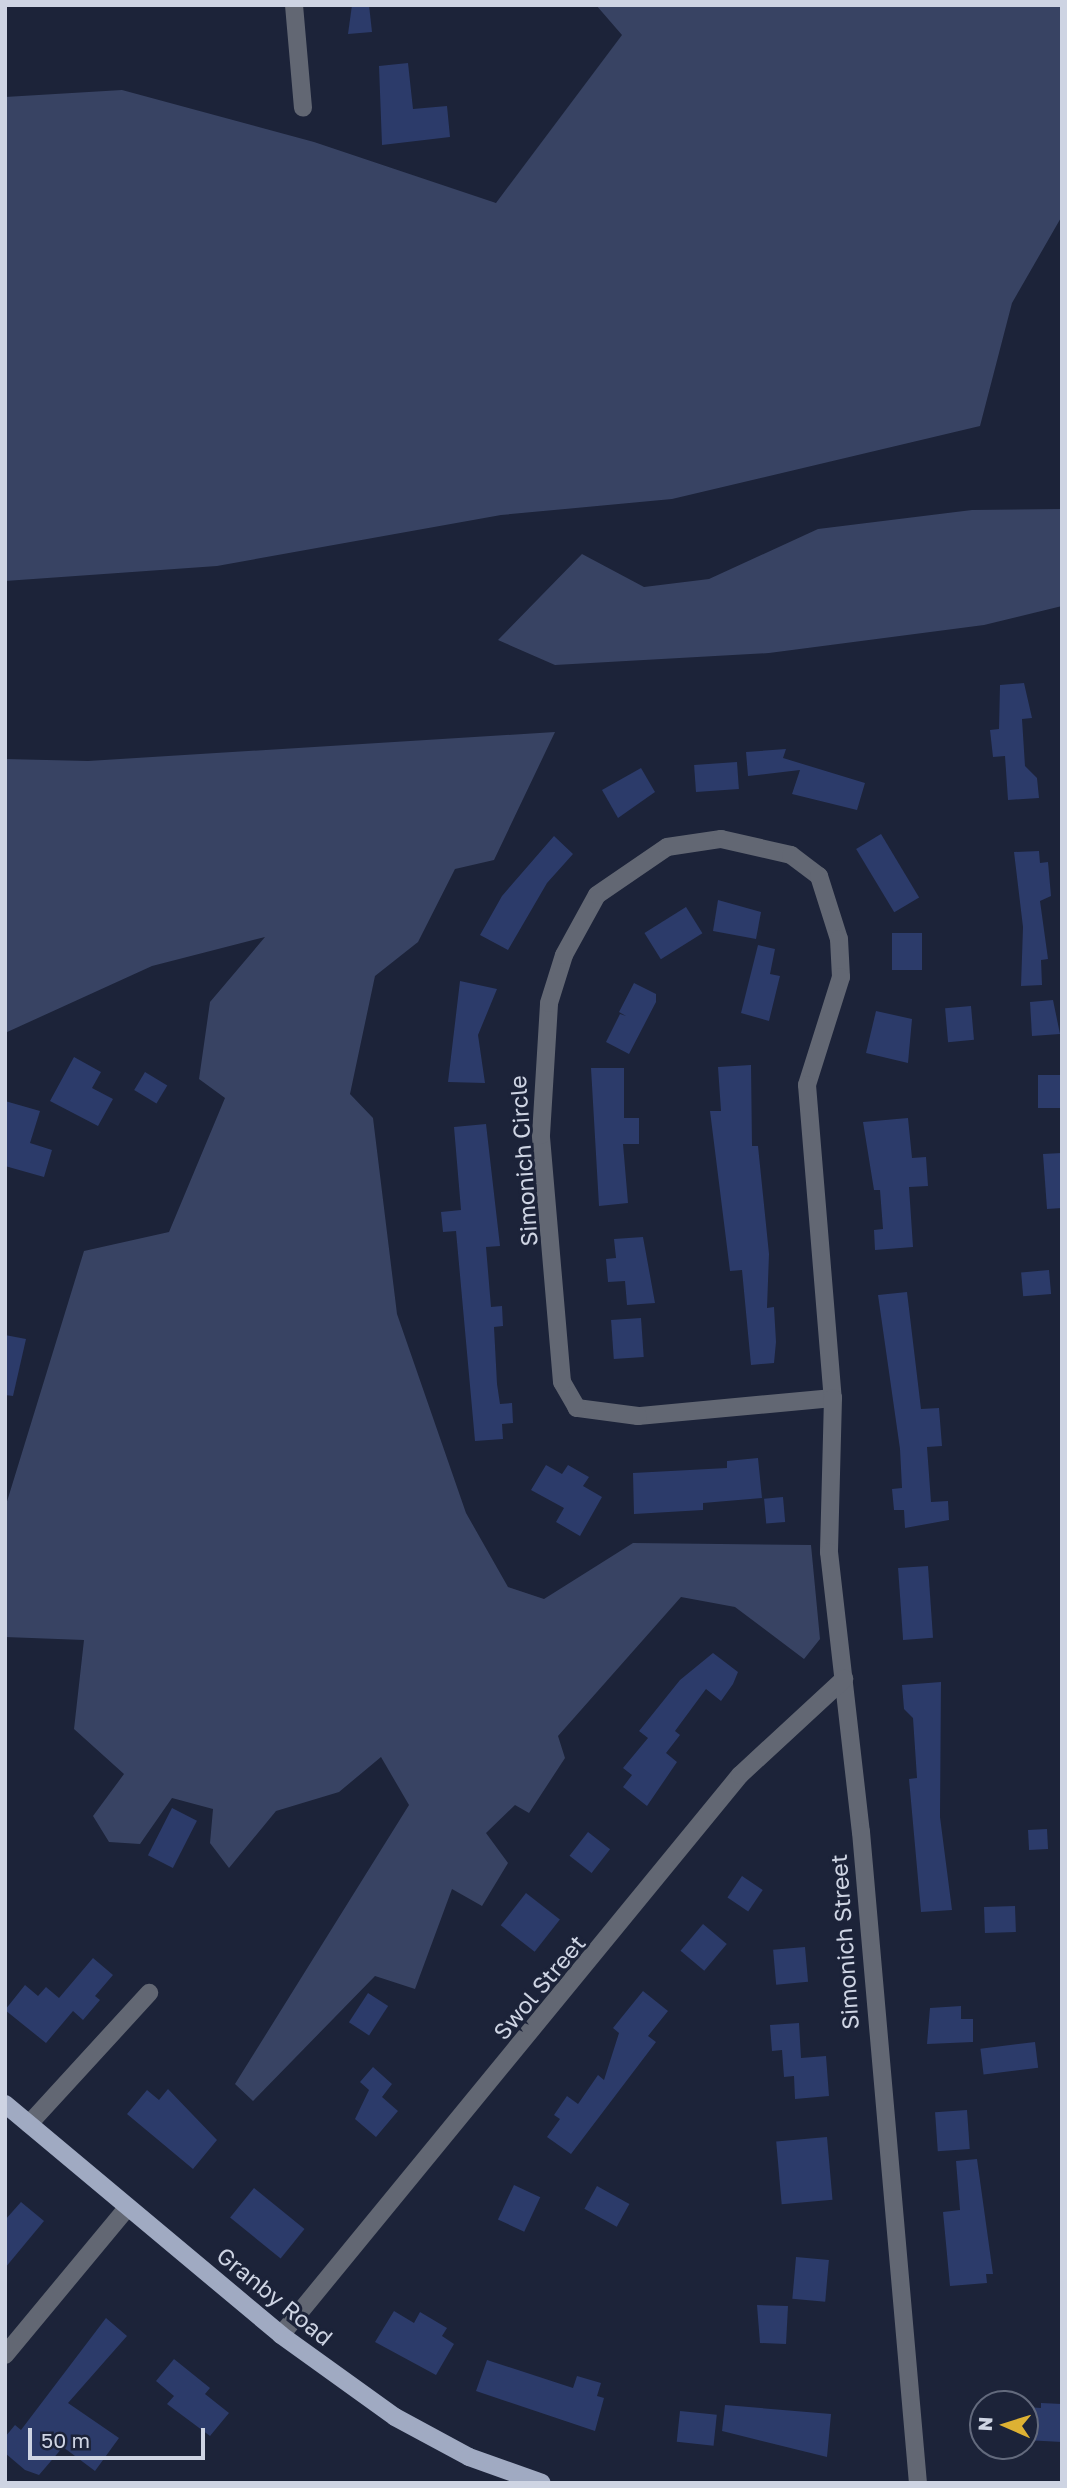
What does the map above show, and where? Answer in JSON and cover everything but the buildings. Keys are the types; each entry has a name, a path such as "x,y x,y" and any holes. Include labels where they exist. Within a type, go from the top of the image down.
{"main road":[{"name":"Granby Road","path":"5,2105 281,2335 395,2417 469,2457 542,2483"}],"street":[{"path":"294,5 303,108"},
{"name":"Simonich Circle","path":"752,841 791,855 819,876 832,904 841,978 807,1085 833,1398 718,1413 638,1416 578,1408 562,1382 541,1135 549,1003 564,955 597,895 667,847 752,841"},
{"name":"Simonich Street","path":"833,1398 829,1552 844,1679 918,2483"},
{"name":"Swol Street","path":"281,2335 740,1775 844,1679"},
{"path":"29,2124 149,1993"},
{"path":"5,2355 128,2207"}],"shaded area":[{"path":"596,5 1062,5 1062,216 1012,303 980,426 672,499 501,515 217,566 5,581 5,97 122,90 314,142 496,203 622,35"},
{"path":"1062,509 1062,606 984,625 769,653 555,665 498,640 582,554 644,587 709,579 818,529 972,510"},
{"path":"555,732 494,860 455,869 418,942 375,976 350,1094 373,1118 397,1314 466,1513 508,1587 544,1599 633,1543 811,1545 820,1639 804,1659 735,1607 681,1597 558,1736 565,1758 529,1813 515,1805 486,1833 508,1863 482,1906 452,1889 415,1989 375,1976 253,2101 235,2084 409,1805 381,1757 339,1792 276,1811 229,1868 210,1843 213,1809 172,1798 140,1844 109,1842 93,1816 124,1774 74,1729 84,1640 5,1637 5,1508 84,1251 169,1232 225,1098 199,1079 210,1002 265,937 152,966 5,1033 5,759 88,761"}]}
